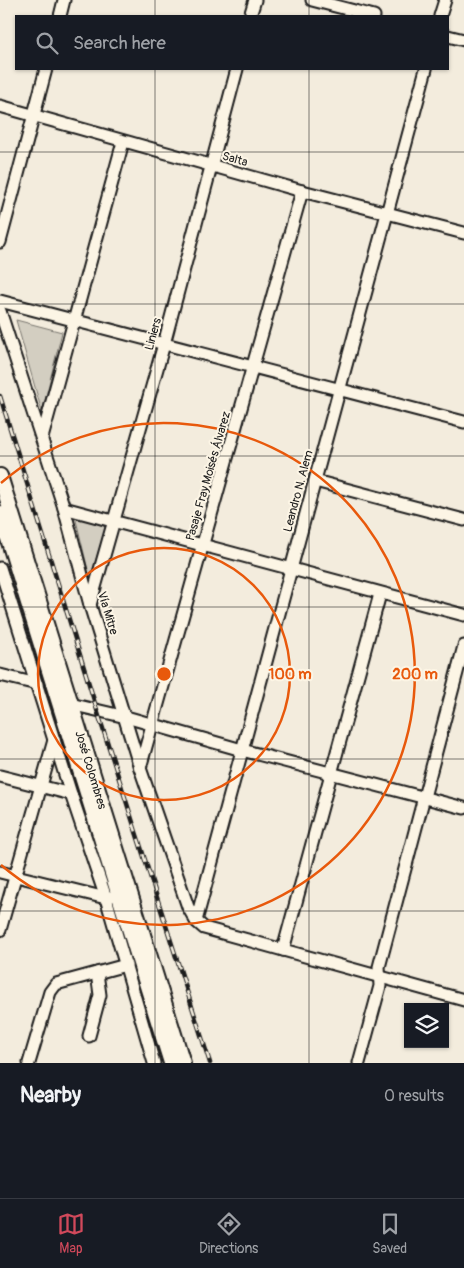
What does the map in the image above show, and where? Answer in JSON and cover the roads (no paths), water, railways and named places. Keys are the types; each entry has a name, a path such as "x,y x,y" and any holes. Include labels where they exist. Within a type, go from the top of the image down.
{"main road":[{"name":"José Colombres","path":"0,476 118,896 171,1063"},
{"name":"José Colombres","path":"0,513 64,703"},
{"name":"José Colombres","path":"118,896 183,1063"}],"street":[{"path":"60,15 64,0"},
{"path":"250,15 254,0"},
{"path":"312,0 370,15"},
{"path":"440,15 444,0"},
{"path":"449,36 464,40"},
{"path":"0,242 46,70"},
{"name":"Liniers","path":"90,605 164,344 237,70"},
{"name":"Leandro N. Alem","path":"196,921 426,70"},
{"name":"Salta","path":"0,106 302,191 464,233"},
{"path":"42,438 124,142"},
{"name":"Pasaje Fray Moisés Álvarez","path":"140,768 302,191"},
{"path":"0,301 464,422"},
{"name":"Vía Mitre","path":"0,311 64,508 90,605 126,717 140,768 188,907 196,921"},
{"path":"315,481 464,520"},
{"path":"64,508 464,615"},
{"name":"José Colombres","path":"0,568 2,581 37,684 71,794 118,896 126,965 154,1063"},
{"path":"283,950 380,594"},
{"path":"360,1063 380,986 378,968 464,646"},
{"path":"0,675 37,684"},
{"path":"64,703 126,717 242,750 464,808"},
{"path":"0,930 54,740"},
{"path":"0,776 71,794"},
{"path":"0,872 118,896"},
{"path":"196,921 204,928 464,1000"},
{"path":"29,1063 50,992 56,984 126,965"},
{"path":"89,1036 100,995 96,974"}],"railway":[{"path":"0,396 97,710 210,1063"}]}
